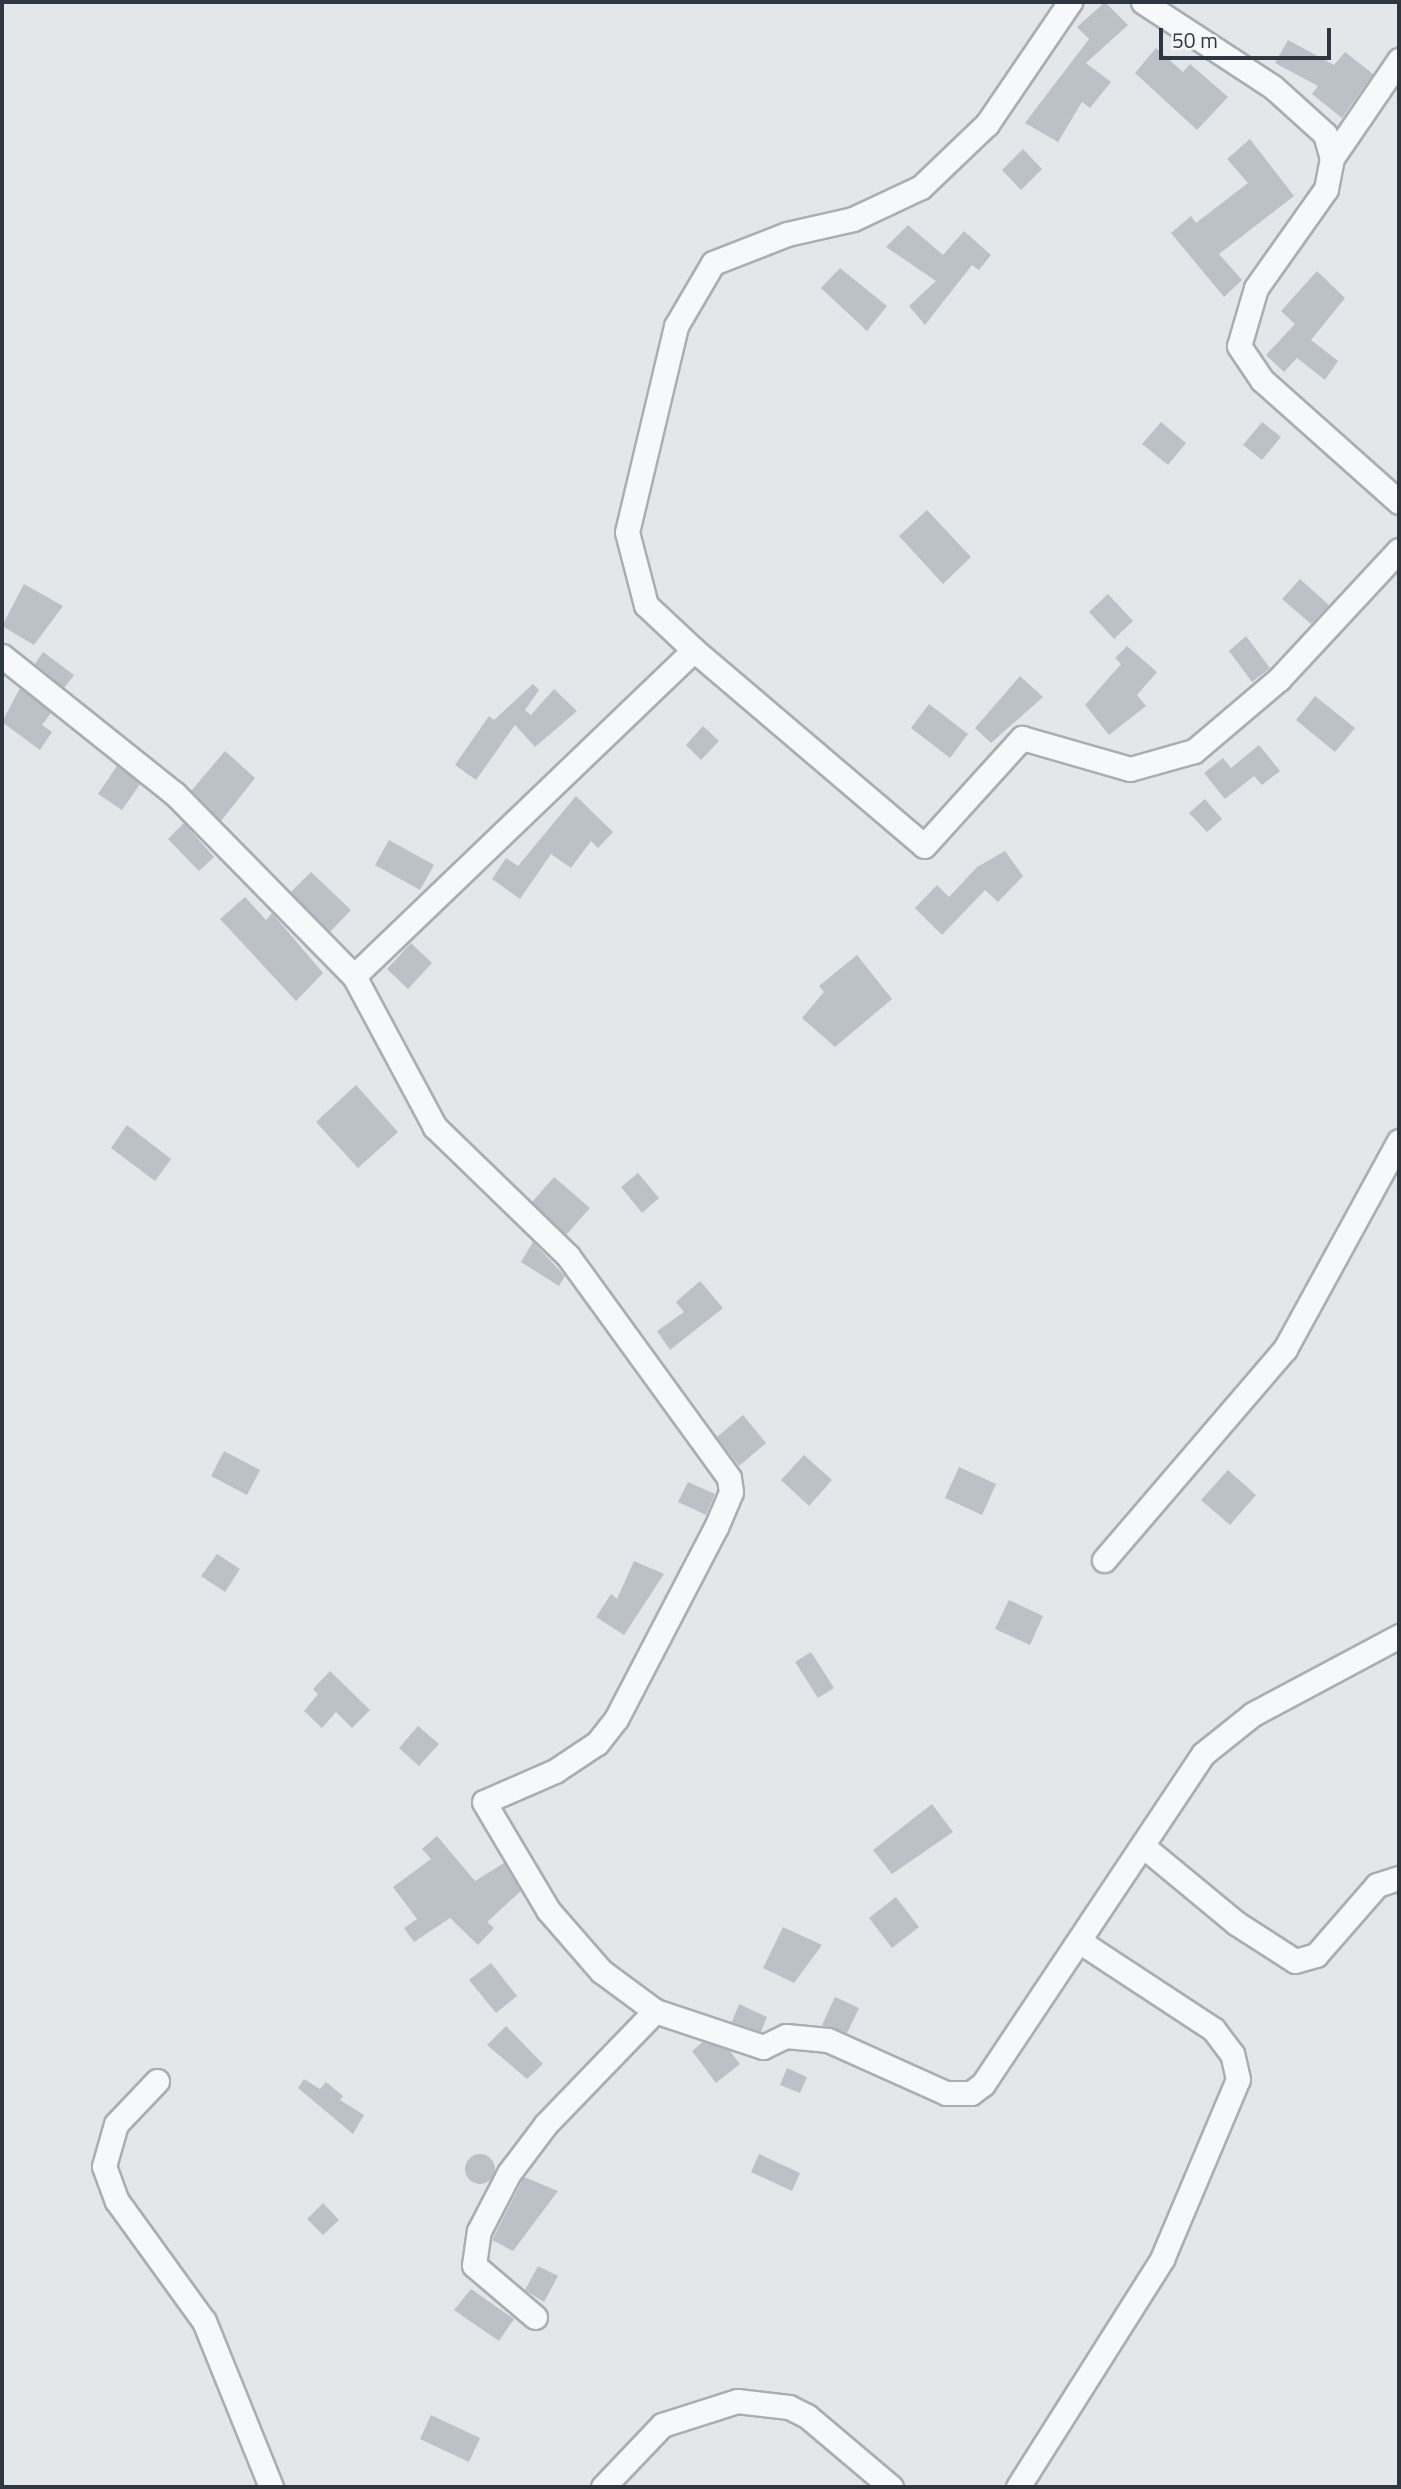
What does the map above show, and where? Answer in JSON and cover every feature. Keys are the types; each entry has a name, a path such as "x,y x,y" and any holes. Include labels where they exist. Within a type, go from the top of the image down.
{"street":[{"path":"1070,2 987,124 922,187 853,219 787,234 713,263 692,292 677,326 627,532 646,605 694,650 924,846 1022,738 1130,769 1194,751 1279,679 1399,550"},
{"path":"1143,2 1299,108 1325,135 1332,158"},
{"path":"1399,60 1332,158 1322,198 1255,288 1239,345 1262,380 1399,502"},
{"path":"354,976 694,650"},
{"path":"2,656 175,794 354,976 435,1126 568,1256 729,1478 731,1492 716,1527 617,1718 597,1742 555,1771 484,1802 548,1910 601,1971 655,2011 763,2047 786,2036 828,2040 946,2093 964,2094 984,2084 1143,1846 1188,1773 1227,1732 1399,1636"},
{"path":"1104,1560 1285,1349 1399,1141"},
{"path":"1143,1846 1236,1923 1296,1961 1316,1955 1368,1894 1399,1878"},
{"path":"1018,2487 1162,2259 1238,2079 1232,2054 1213,2029 1079,1941"},
{"path":"535,2317 474,2265 479,2231 509,2173 546,2124 655,2011"},
{"path":"158,2081 116,2124 104,2166 117,2201 204,2321 271,2487"},
{"path":"603,2487 662,2425 737,2401 789,2407 807,2416 891,2487"}],"building":[{"path":"1105,2 1128,25 1086,63 1111,82 1090,108 1082,102 1058,142 1025,123 1089,39 1077,27"},
{"path":"1288,40 1334,65 1345,52 1373,74 1342,118 1312,94 1318,86 1275,63"},
{"path":"1156,48 1183,72 1190,64 1228,97 1197,130 1135,73"},
{"path":"1250,139 1294,196 1219,254 1242,280 1224,297 1171,233 1191,216 1196,223 1248,183 1227,159"},
{"path":"1023,149 1042,169 1021,190 1002,170"},
{"path":"908,225 943,255 964,231 991,255 979,270 972,265 925,325 909,306 936,281 886,247"},
{"path":"840,268 887,306 867,331 821,288"},
{"path":"1317,271 1345,298 1311,340 1338,361 1325,380 1297,358 1284,372 1266,355 1295,324 1281,311"},
{"path":"1161,422 1186,443 1168,465 1142,444"},
{"path":"1262,422 1281,437 1262,460 1243,445"},
{"path":"927,510 971,557 943,584 899,536"},
{"path":"1300,579 1329,605 1311,624 1282,599"},
{"path":"24,584 63,606 34,645 2,626"},
{"path":"1108,594 1133,621 1114,639 1089,612"},
{"path":"1246,636 1270,668 1252,682 1229,651"},
{"path":"1127,646 1157,672 1137,695 1146,706 1109,735 1085,705 1121,664 1115,658"},
{"path":"43,652 74,675 64,688 35,664"},
{"path":"1020,676 1043,697 991,743 975,728"},
{"path":"533,684 539,690 525,710 531,715 554,689 577,711 535,747 515,725 476,780 455,765 489,716 494,720"},
{"path":"20,688 51,713 42,725 52,732 40,750 2,722"},
{"path":"1315,696 1355,728 1335,752 1296,720"},
{"path":"929,704 968,734 950,758 911,728"},
{"path":"703,726 719,741 701,760 686,745"},
{"path":"1259,745 1280,771 1262,785 1254,776 1225,799 1204,773 1223,758 1231,768"},
{"path":"225,751 255,778 221,821 191,791"},
{"path":"117,766 140,784 122,810 98,794"},
{"path":"576,796 613,832 598,848 591,841 571,868 551,854 520,899 492,879 506,858 518,866"},
{"path":"1205,799 1222,819 1207,832 1189,813"},
{"path":"184,823 214,857 199,871 168,839"},
{"path":"389,840 434,865 420,890 375,865"},
{"path":"1005,851 1023,876 998,902 985,890 942,935 915,908 937,885 949,897 977,867"},
{"path":"311,872 351,910 330,932 291,892"},
{"path":"245,897 266,920 272,913 323,973 296,1001 220,919"},
{"path":"411,943 432,963 408,989 387,969"},
{"path":"857,955 892,999 835,1047 802,1018 824,992 819,986"},
{"path":"356,1085 398,1132 358,1168 316,1122"},
{"path":"127,1125 171,1159 155,1181 111,1148"},
{"path":"638,1173 659,1198 642,1213 621,1187"},
{"path":"554,1177 590,1208 566,1235 532,1202"},
{"path":"533,1242 565,1276 559,1286 521,1262"},
{"path":"700,1281 723,1308 670,1350 657,1331 684,1312 676,1302"},
{"path":"743,1415 766,1443 739,1466 717,1437"},
{"path":"224,1451 260,1470 247,1495 211,1476"},
{"path":"804,1455 832,1480 809,1506 781,1480"},
{"path":"959,1467 996,1484 982,1515 945,1498"},
{"path":"1228,1470 1256,1495 1230,1525 1201,1500"},
{"path":"688,1482 715,1494 706,1515 678,1502"},
{"path":"217,1554 240,1569 225,1592 201,1576"},
{"path":"634,1561 664,1574 624,1635 596,1617 611,1594 617,1599"},
{"path":"1009,1600 1043,1616 1030,1645 995,1629"},
{"path":"811,1652 834,1688 818,1698 795,1662"},
{"path":"330,1671 370,1710 352,1728 336,1712 322,1728 304,1711 318,1694 313,1689"},
{"path":"418,1726 439,1744 419,1766 399,1748"},
{"path":"932,1804 953,1832 892,1874 873,1850"},
{"path":"437,1836 475,1881 504,1863 521,1891 487,1922 494,1928 478,1945 450,1918 414,1942 404,1928 417,1919 393,1887 431,1859 422,1849"},
{"path":"896,1897 919,1927 892,1948 869,1918"},
{"path":"783,1927 822,1945 794,1983 763,1968"},
{"path":"491,1963 517,1996 496,2013 469,1980"},
{"path":"835,1997 859,2008 847,2033 822,2025"},
{"path":"739,2004 767,2017 761,2032 732,2022"},
{"path":"506,2026 543,2064 527,2079 487,2045"},
{"path":"703,2042 730,2051 740,2064 716,2083 692,2051"},
{"path":"787,2068 807,2077 800,2093 780,2085"},
{"path":"304,2079 320,2089 326,2082 343,2096 340,2100 364,2115 353,2134 298,2088"},
{"path":"480,2154 491,2158 495,2169 491,2180 480,2184 469,2180 465,2169 469,2158"},
{"path":"759,2154 800,2173 792,2191 751,2172"},
{"path":"524,2177 558,2191 513,2251 492,2240"},
{"path":"323,2203 339,2220 323,2235 307,2219"},
{"path":"538,2266 558,2276 544,2302 525,2290"},
{"path":"471,2289 514,2319 499,2341 454,2310"},
{"path":"431,2415 480,2438 469,2462 420,2439"}]}
